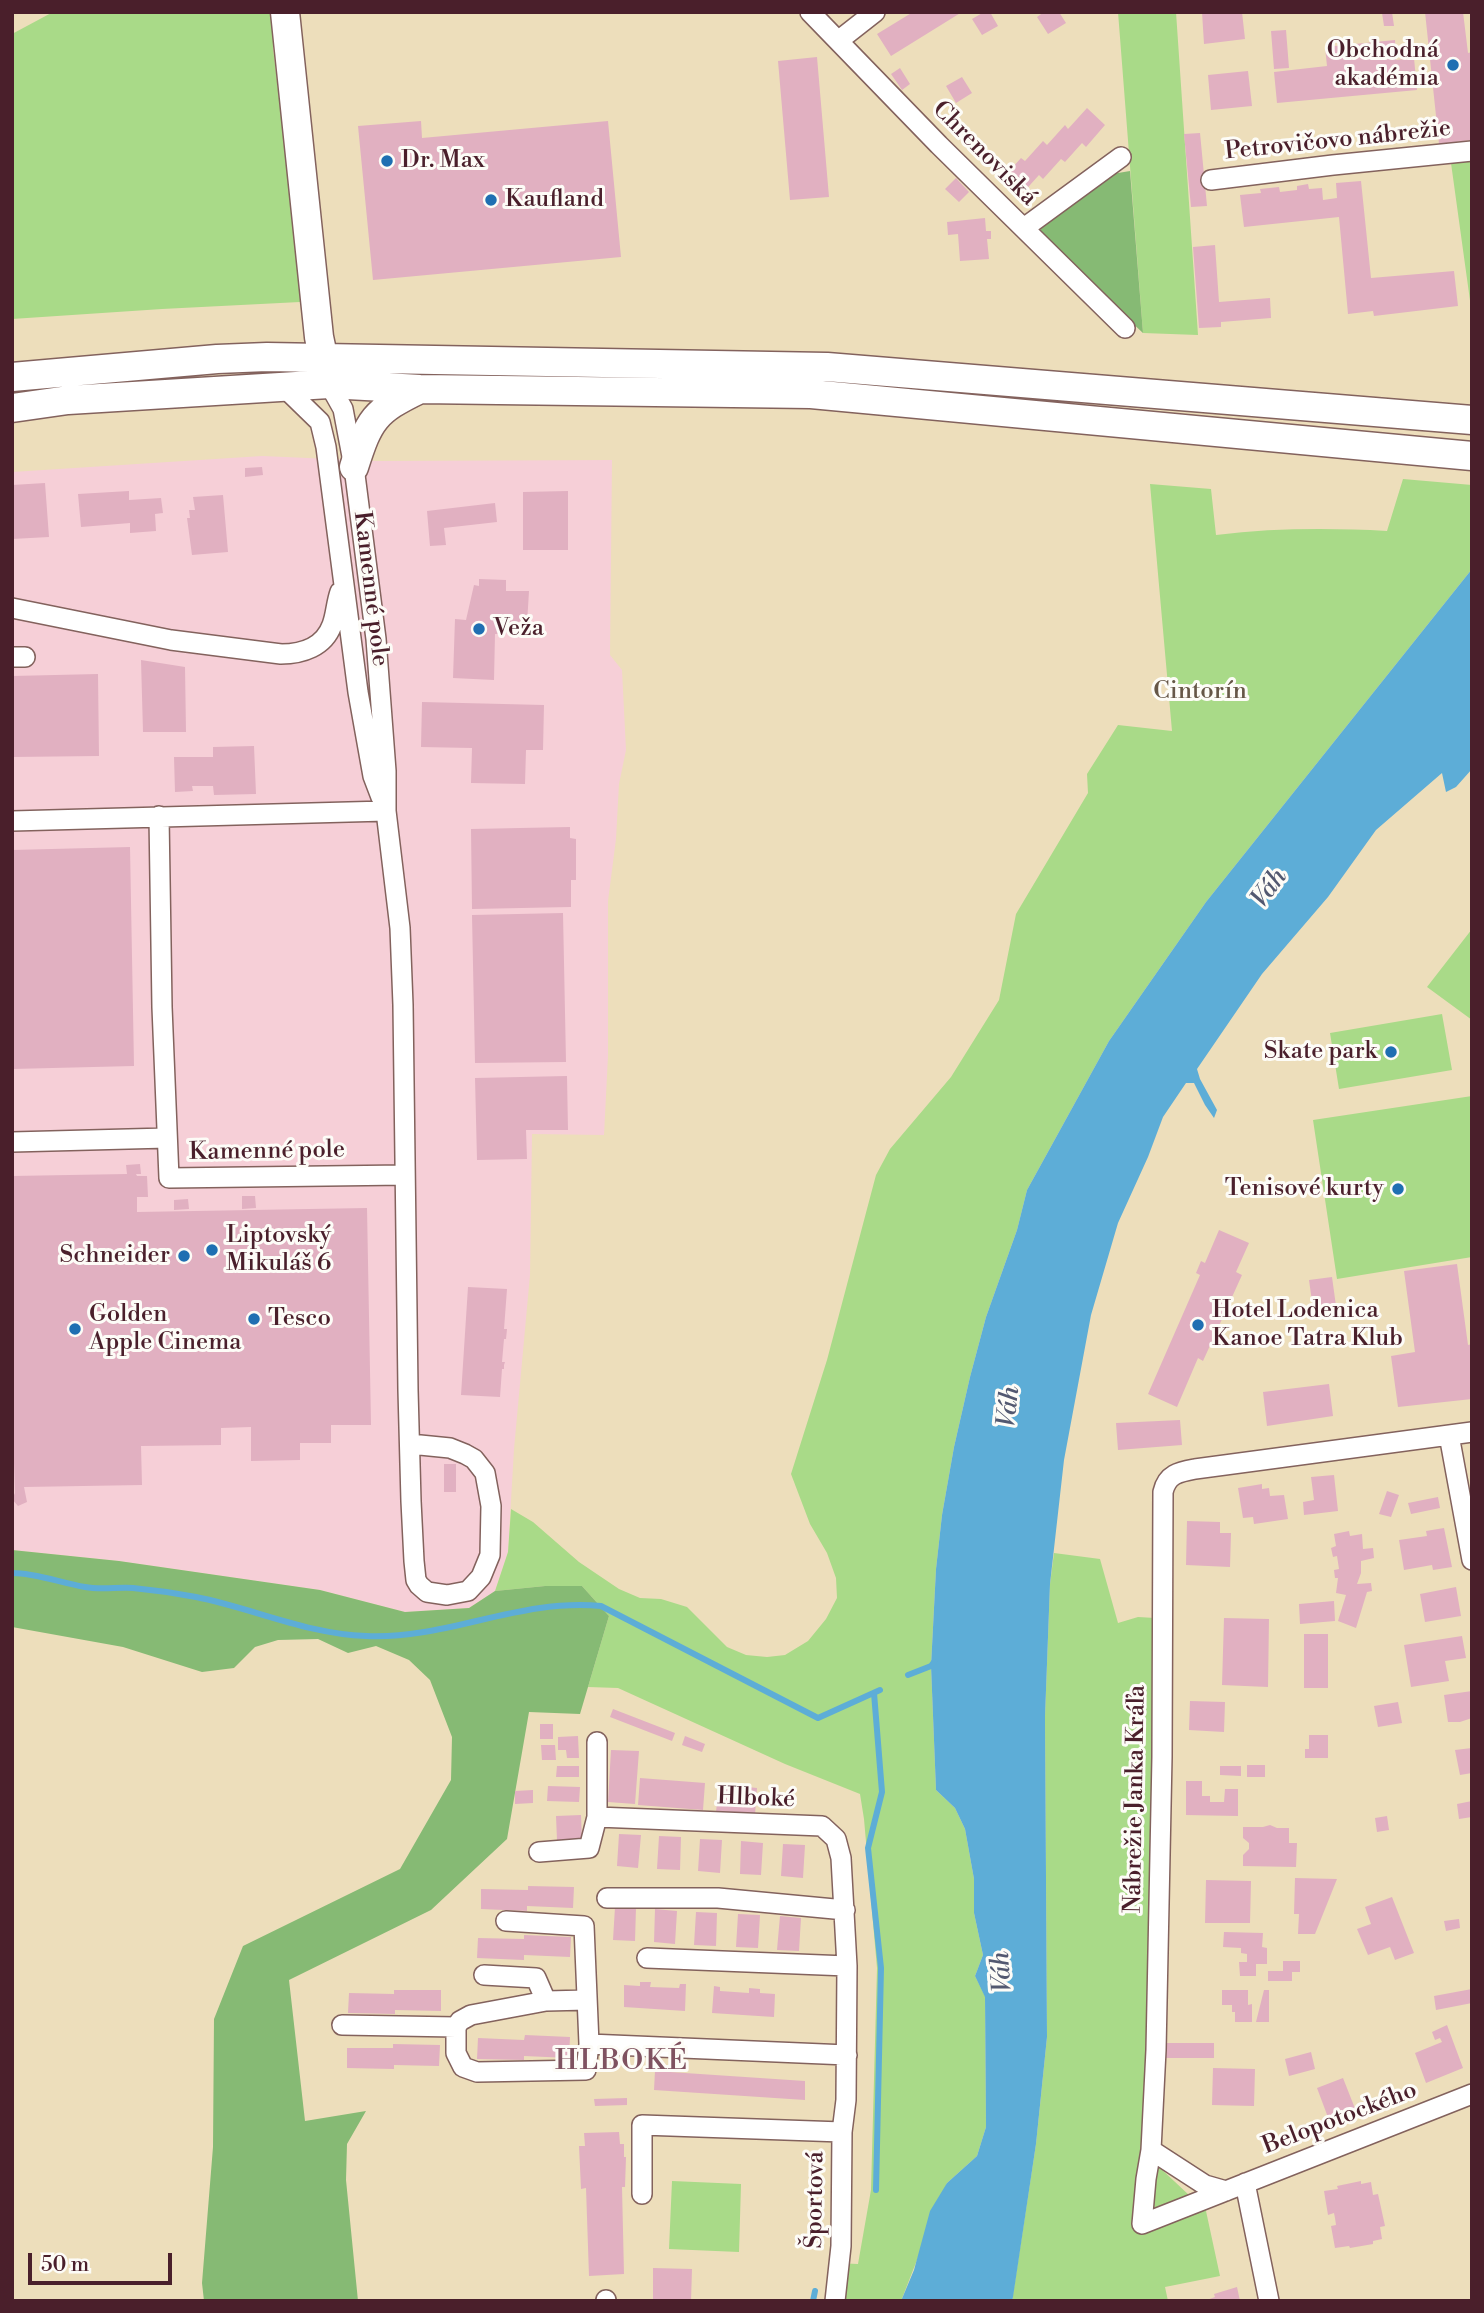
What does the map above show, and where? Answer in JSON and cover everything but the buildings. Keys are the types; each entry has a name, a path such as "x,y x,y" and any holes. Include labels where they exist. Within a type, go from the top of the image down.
{"main road":[{"path":"285,12 316,308 329,384"},
{"path":"267,357 300,336 316,308"},
{"path":"12,377 267,357 827,367 1472,421"},
{"path":"12,408 68,400 329,384 421,389 811,394 1472,456"},
{"path":"354,467 369,425 390,405 421,389"}],"street":[{"name":"Chrenoviská","path":"810,12 939,145 1125,328"},
{"path":"838,41 875,12"},
{"name":"Petrovičovo nábrežie","path":"1211,180 1472,151"},
{"path":"1024,228 1121,157"},
{"path":"320,422 329,384"},
{"name":"Kamenné pole","path":"329,384 343,409 354,467 376,639 386,771 386,811 402,972 410,1444 416,1580 427,1592 438,1595 468,1591 481,1577 489,1555 491,1506 485,1473 474,1459 450,1448 410,1444"},
{"path":"282,386 320,422"},
{"name":"Kamenné pole","path":"320,422 330,467 358,692 373,776 386,811"},
{"path":"12,608 171,640 297,654 317,645 329,632 343,583"},
{"path":"12,821 386,811"},
{"name":"Kamenné pole","path":"159,816 162,1007 169,1178 405,1175"},
{"name":"Kamenné pole","path":"12,1142 167,1138"},
{"path":"1472,1432 1449,1436 1472,1560"},
{"name":"Nábrežie Janka Kráľa","path":"1226,2191 1142,2224 1152,2150 1162,1757 1165,1483 1178,1472 1195,1469 1449,1436"},
{"path":"539,1852 589,1848 597,1817 597,1742"},
{"name":"Hlboké","path":"597,1817 822,1826 836,1839 841,1858 845,1910 846,2100"},
{"path":"607,1898 718,1898 845,1910"},
{"path":"506,1921 584,1926 589,2044 586,2070 477,2072 463,2067 456,2053 456,2028 460,2021 471,2015 546,2001 587,2000"},
{"path":"647,1958 847,1966"},
{"path":"484,1975 536,1979 546,2001"},
{"path":"342,2025 456,2028"},
{"path":"589,2044 847,2055"},
{"name":"Belopotockého","path":"1226,2191 1472,2094"},
{"name":"Športová","path":"835,2301 841,2246 842,2132 846,2100"},
{"path":"642,2194 642,2125 842,2132"},
{"path":"1152,2150 1205,2185 1226,2191"},
{"path":"1245,2183 1269,2301"}],"shaded area":[{"path":"262,456 377,461 612,460 610,655 622,670 626,750 619,784 616,839 608,901 608,1056 604,1135 532,1134 530,1275 514,1449 508,1552 495,1591 469,1608 405,1612 320,1590 119,1561 12,1550 12,472"}],"green space":[{"path":"53,12 273,12 273,48 300,275 300,302 12,319 12,34"},
{"path":"1118,12 1176,12 1198,335 1143,333"},
{"path":"1472,161 1472,315 1451,163"},
{"path":"1130,171 1143,333 1048,244 1041,233 1041,224 1112,174"},
{"name":"Cintorín","path":"1403,479 1472,485 1472,569 1206,902 1109,1041 1027,1190 1017,1230 986,1317 954,1447 942,1515 931,1666 936,1790 955,1808 965,1829 974,1879 974,1913 983,1955 975,1976 985,1996 986,2127 977,2156 947,2183 901,2301 830,2301 835,2263 858,2264 871,2190 877,1968 860,1794 785,1764 618,1688 588,1687 609,1616 582,1586 545,1586 495,1591 508,1552 511,1509 533,1522 579,1562 619,1589 640,1598 661,1599 687,1607 727,1647 746,1655 767,1657 785,1655 808,1641 826,1619 837,1598 836,1578 827,1553 810,1524 791,1474 827,1360 876,1175 890,1149 951,1077 999,1000 1016,914 1088,793 1087,774 1118,725 1172,731 1150,484 1211,489 1216,535 1302,529 1387,531"},
{"path":"1472,929 1472,1020 1427,987"},
{"name":"Skate park","path":"1442,1014 1452,1070 1339,1089 1330,1033"},
{"name":"Tenisové kurty","path":"1472,1096 1472,1257 1337,1279 1313,1120"},
{"path":"12,1550 119,1561 320,1590 405,1612 469,1608 495,1591 545,1586 582,1586 609,1616 580,1714 529,1712 507,1839 431,1910 289,1980 305,2121 366,2111 347,2144 346,2180 358,2301 204,2301 202,2283 213,2147 214,2019 243,1946 400,1869 451,1780 452,1737 430,1680 409,1660 376,1646 348,1653 318,1639 278,1640 255,1647 234,1668 202,1672 123,1647 12,1627"},
{"path":"1054,1553 1100,1559 1118,1623 1138,1617 1155,1618 1150,1925 1142,2151 1206,2211 1220,2276 1165,2287 1168,2301 1012,2301 1036,2144 1047,2037 1045,1717 1050,1584"},
{"path":"672,2181 741,2184 739,2252 669,2249"}],"water":[{"name":"Váh","path":"1472,569 1472,769 1456,787 1446,792 1442,773 1376,830 1328,897 1262,974 1197,1069 1217,1110 1214,1118 1194,1083 1186,1083 1163,1117 1118,1223 1091,1315 1064,1460 1050,1584 1045,1717 1047,2037 1036,2144 1013,2297 1012,2301 901,2301 914,2270 930,2211 947,2183 977,2156 986,2127 985,1997 975,1976 983,1955 974,1913 974,1879 965,1829 955,1808 936,1790 931,1666 936,1569 954,1447 986,1317 1017,1230 1027,1190 1109,1041 1206,902"}],"waterway":[{"path":"12,1573 91,1588 133,1588 188,1596 322,1631 366,1636 425,1632 541,1608 601,1606 818,1718 880,1690"},
{"path":"908,1675 931,1666 934,1662"},
{"path":"874,1693 882,1792 868,1848 881,1968 876,2190"},
{"path":"813,2301 815,2291"}],"place":[{"name":"Obchodná akadémia","path":"1453,65"},
{"name":"Dr. Max","path":"387,161"},
{"name":"Kaufland","path":"491,200"},
{"name":"Veža","path":"479,629"},
{"name":"Skate park","path":"1391,1052"},
{"name":"Tenisové kurty","path":"1398,1189"},
{"name":"Liptovský Mikuláš 6","path":"212,1250"},
{"name":"Schneider","path":"184,1256"},
{"name":"Tesco","path":"254,1319"},
{"name":"Hotel Lodenica Kanoe Tatra Klub","path":"1198,1325"},
{"name":"Golden Apple Cinema","path":"75,1329"}],"district":[{"name":"HLBOKÉ","path":"622,2062"}]}
